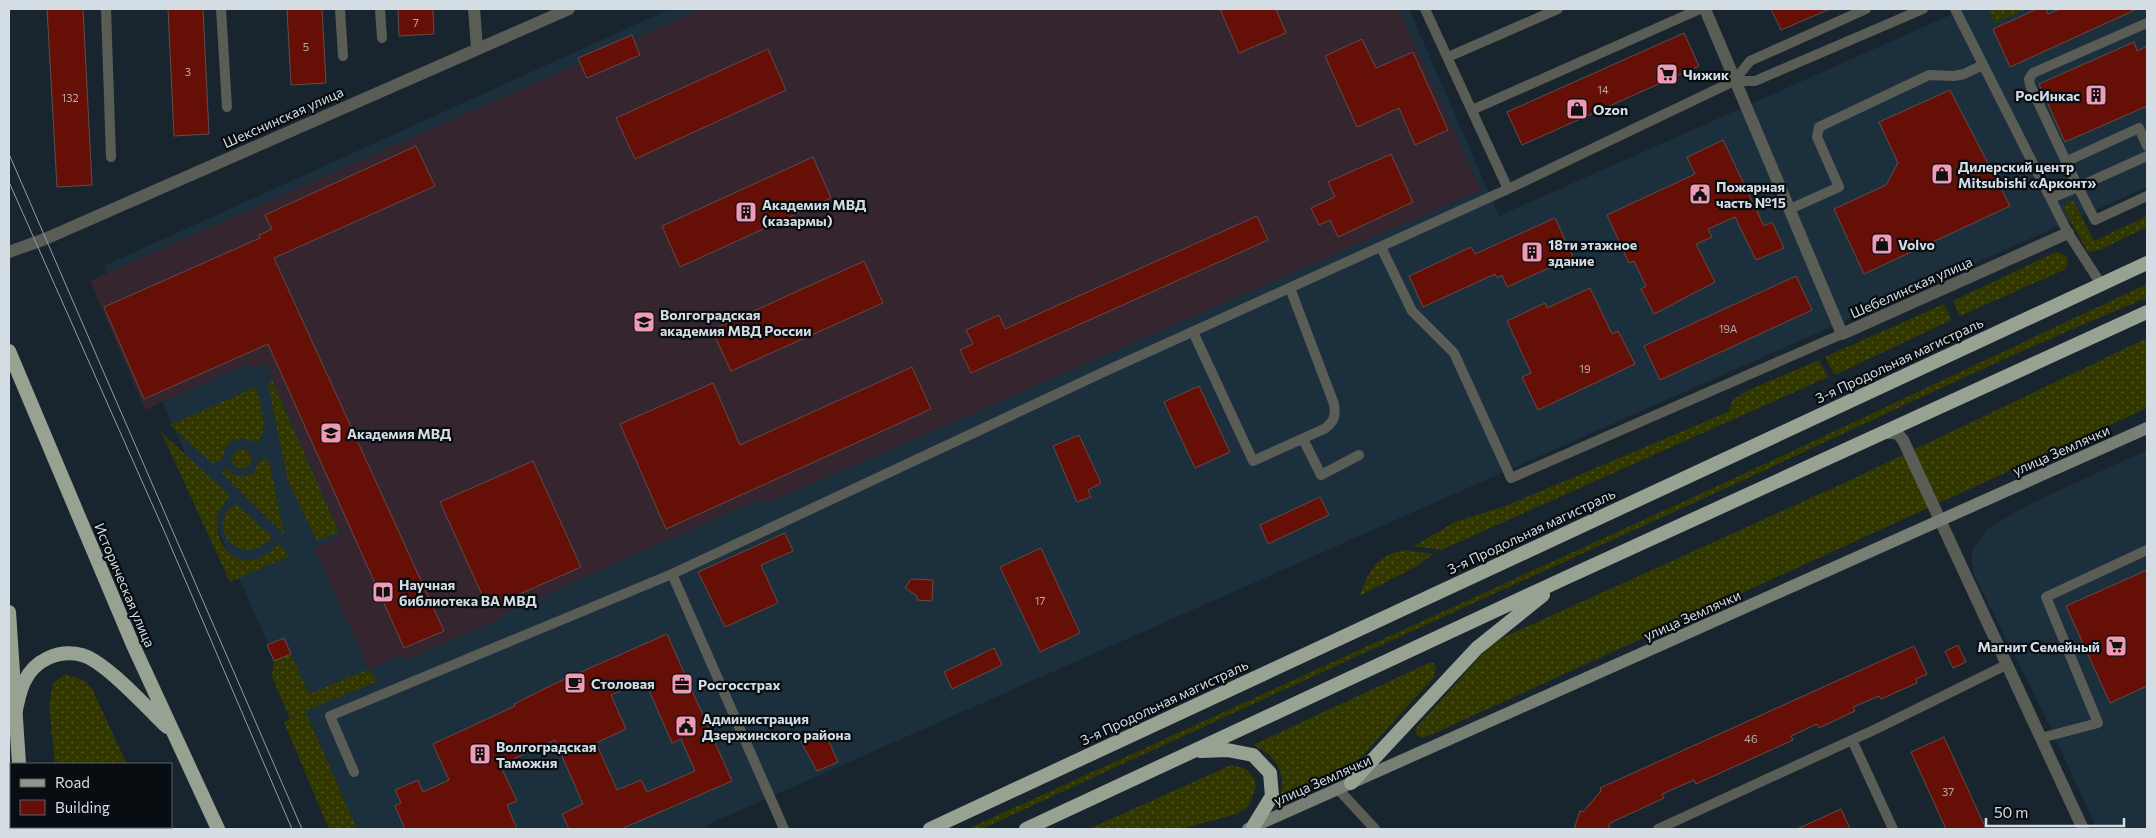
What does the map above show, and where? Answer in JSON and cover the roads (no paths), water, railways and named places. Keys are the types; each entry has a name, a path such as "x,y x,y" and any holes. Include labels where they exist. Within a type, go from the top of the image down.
{"highway":[{"name":"3-я Продольная магистраль","path":"930,829 2147,263"},
{"path":"1026,829 1561,580 2147,312"},
{"name":"Историческая улица","path":"9,351 172,731 218,829"},
{"path":"1351,783 1477,648 1561,580"},
{"path":"9,612 15,716 15,759"},
{"path":"15,716 19,692 27,676 40,662 56,654 70,653 84,656 98,665 172,731"},
{"path":"1192,752 1227,750 1253,755 1270,773 1272,796 1251,828"}],"main road":[{"name":"улица Землячки","path":"1251,828 2147,428"}],"street":[{"path":"474,9 477,48"},
{"name":"Шекснинская улица","path":"9,252 44,239 569,9"},
{"name":"Шебелинская улица","path":"1705,9 1842,334 2068,232"},
{"path":"1886,432 1897,434 1904,440 1939,521 2083,829"}],"lane":[{"path":"106,9 112,157"},
{"path":"221,9 227,107"},
{"path":"340,9 342,56"},
{"path":"380,9 382,38"},
{"path":"1425,9 1508,189"},
{"path":"1448,57 1558,9"},
{"path":"1472,110 1700,9"},
{"path":"1734,81 1750,61 1866,9"},
{"path":"354,772 330,716 672,574 1193,332 1508,189 1734,81 1755,81 1923,9"},
{"path":"1955,9 2068,232 2085,262 2101,284"},
{"path":"2147,23 2033,73 2029,79 2030,86 2065,162 2094,220 2147,196"},
{"path":"1790,209 1839,187 1817,138 1818,127 1929,75 1959,75 1983,65"},
{"path":"2065,162 2139,128 2147,146"},
{"path":"2051,198 2147,156"},
{"path":"1381,247 1412,311 1454,353 1511,478 1842,334"},
{"path":"1193,332 1253,461 1303,439 1332,424 1336,415 1334,404 1290,288"},
{"path":"1303,439 1321,475 1359,456"},
{"path":"2041,738 2098,723 2046,597 2147,550"},
{"path":"672,574 784,829"},
{"path":"1658,829 1852,740 2006,665"},
{"path":"1852,740 1893,829"},
{"path":"1338,789 1375,829"}],"tram line":[{"path":"9,154 302,829"},
{"path":"9,182 165,533 292,829"}],"place":[{"name":"Чижик","path":"1667,74"},
{"name":"РосИнкас","path":"2096,95"},
{"name":"Ozon","path":"1577,109"},
{"name":"Дилерский центр Mitsubishi «Арконт»","path":"1942,174"},
{"name":"Пожарная часть №15","path":"1700,194"},
{"name":"Академия МВД (казармы)","path":"746,212"},
{"name":"Volvo","path":"1882,244"},
{"name":"18ти этажное здание","path":"1532,252"},
{"name":"Волгоградская академия МВД России","path":"644,322"},
{"name":"Академия МВД","path":"331,433"},
{"name":"Научная библиотека ВА МВД","path":"383,592"},
{"name":"Магнит Семейный","path":"2116,646"},
{"name":"Столовая","path":"575,683"},
{"name":"Росгосстрах","path":"682,684"},
{"name":"Администрация Дзержинского района","path":"686,726"},
{"name":"Волгоградская Таможня","path":"480,754"}]}
